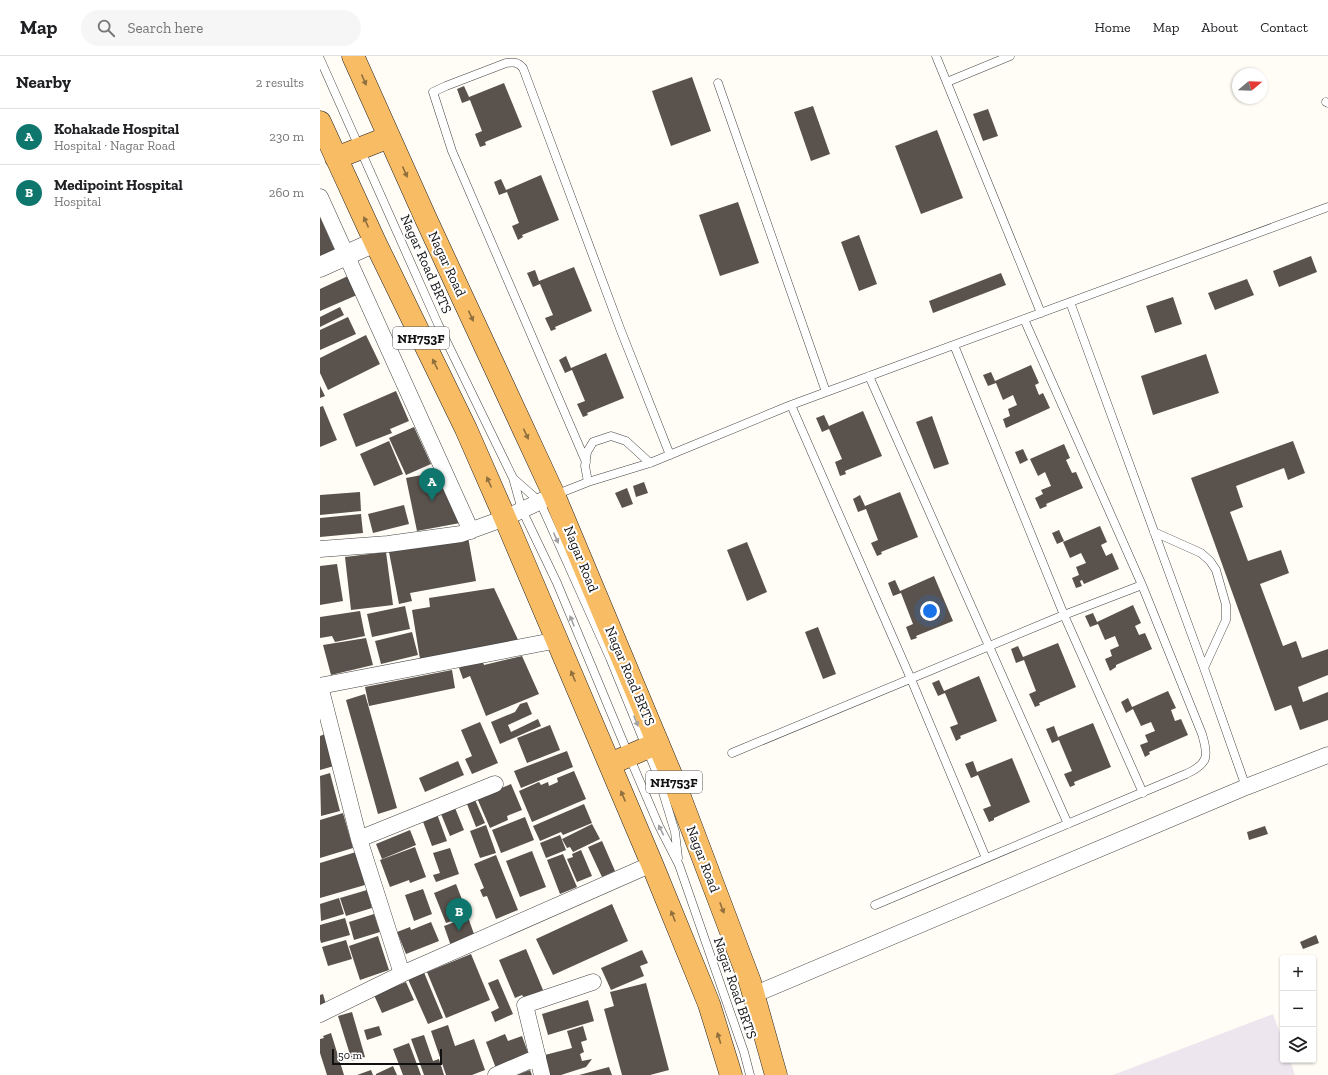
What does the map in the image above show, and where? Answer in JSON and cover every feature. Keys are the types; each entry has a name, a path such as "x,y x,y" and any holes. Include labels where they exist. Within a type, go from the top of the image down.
{"highway":[{"name":"Nagar Road","path":"353,56 426,219 547,499 636,753 652,864 709,1004 731,1075"},
{"name":"Nagar Road","path":"320,122 375,242 466,429 513,514 558,640 636,753 678,792 750,982 776,1075"},
{"path":"336,158 389,136"},
{"path":"765,1075 769,1050"}],"street":[{"path":"320,197 345,255 472,531"},
{"path":"320,267 375,242"},
{"path":"320,550 461,534 472,531 547,499"},
{"path":"402,974 358,839 320,686 558,640"},
{"path":"753,995 1328,755"},
{"path":"358,839 495,784"},
{"path":"320,1014 402,974 652,864"},
{"path":"542,1075 525,1005 593,982"},
{"path":"496,1075 538,1057"}],"lane":[{"path":"936,56 1041,313"},
{"path":"947,82 1010,56"},
{"name":"Nagar Road BRTS","path":"320,59 438,324 513,478 513,514 557,583 636,753 659,826 679,865 744,1052 750,1075"},
{"path":"586,462 452,151 433,92 506,63 514,62 520,64 523,68 621,331 670,455"},
{"path":"718,83 826,392"},
{"path":"513,478 547,499 588,482 650,463 791,405 1328,207"},
{"path":"1070,302 1204,668 1246,788"},
{"path":"875,905 1143,793 1199,768 1205,759 1206,747 1200,727 1142,585 1024,319"},
{"path":"954,345 1064,615 1143,793"},
{"path":"869,376 1068,824"},
{"path":"791,405 911,679 986,858"},
{"path":"588,482 585,466 587,452 593,442 611,436 626,441 650,463"},
{"path":"1154,532 1201,553 1210,561 1216,570 1226,605 1226,620 1204,668"},
{"path":"732,754 1064,615 1142,585"},
{"name":"Nagar Road BRTS","path":"636,753 658,776 675,832 679,865"}],"shaded area":[{"path":"1273,1014 1280,1033 1280,1063 1291,1063 1295,1075 1113,1075"}],"building":[{"path":"692,77 711,131 671,146 652,91"},
{"path":"504,83 522,127 485,142 486,145 480,147 475,134 482,131 470,100 462,103 457,89 464,86 469,97"},
{"path":"813,106 830,154 811,161 794,112"},
{"path":"988,109 998,136 983,141 973,114"},
{"path":"937,130 963,198 921,214 895,146"},
{"path":"541,175 559,220 522,235 523,237 518,240 512,226 519,223 507,192 499,195 494,182 501,179 506,190"},
{"path":"738,202 759,263 720,276 699,215"},
{"path":"320,217 337,255 320,262"},
{"path":"859,235 877,284 859,291 841,242"},
{"path":"1311,256 1317,272 1279,287 1273,271"},
{"path":"574,267 592,311 555,327 556,329 551,331 545,318 553,315 540,284 533,287 527,273 535,270 539,281"},
{"path":"1001,273 1006,285 933,313 929,301"},
{"path":"348,276 357,295 320,311 320,289"},
{"path":"1247,279 1254,295 1215,310 1208,293"},
{"path":"1173,297 1182,324 1155,333 1146,306"},
{"path":"340,307 344,315 320,327 320,317"},
{"path":"348,317 356,334 320,350 320,330"},
{"path":"366,335 380,364 328,390 320,373 320,358"},
{"path":"606,353 624,398 587,413 588,415 583,417 577,404 585,401 572,370 565,373 559,360 566,356 571,368"},
{"path":"1206,354 1219,393 1153,415 1141,376"},
{"path":"1031,365 1039,383 1035,385 1039,395 1043,393 1050,408 1006,428 1003,419 1010,416 1008,409 1017,405 1013,395 1003,400 996,383 988,386 983,375 991,372 995,381"},
{"path":"320,386 325,396 320,398"},
{"path":"396,391 409,421 390,429 392,433 356,447 343,414"},
{"path":"323,406 337,440 320,447 320,407"},
{"path":"863,411 882,456 845,471 846,474 840,476 835,462 842,459 829,429 822,432 816,418 824,415 829,426"},
{"path":"932,416 949,464 934,469 916,422"},
{"path":"414,427 431,464 406,475 389,438"},
{"path":"389,441 403,474 374,486 360,454"},
{"path":"1293,441 1305,473 1288,480 1284,468 1236,486 1243,507 1230,512 1248,561 1281,550 1289,573 1260,584 1283,646 1296,641 1302,658 1328,649 1328,675 1298,687 1303,702 1328,692 1328,720 1300,730 1291,705 1275,711 1191,478"},
{"path":"1064,444 1070,458 1066,460 1072,473 1076,472 1083,488 1046,504 1047,506 1040,509 1035,498 1043,494 1041,490 1051,486 1045,472 1038,476 1030,459"},
{"path":"1023,449 1028,460 1020,464 1015,452"},
{"path":"443,471 460,523 417,531 406,478"},
{"path":"644,482 648,493 636,497 633,486"},
{"path":"627,488 633,504 622,508 615,493"},
{"path":"360,492 361,511 320,515 320,495"},
{"path":"900,492 918,537 881,552 882,554 877,556 871,543 878,540 866,509 858,512 853,499 860,495 865,506"},
{"path":"404,505 409,524 373,533 368,514"},
{"path":"361,514 363,533 320,537 320,518"},
{"path":"1100,526 1107,542 1101,545 1106,556 1112,553 1119,569 1084,584 1082,580 1080,581 1082,586 1076,588 1072,578 1079,575 1076,567 1086,563 1081,553 1070,558 1063,542"},
{"path":"1059,530 1064,541 1057,544 1052,533"},
{"path":"468,537 476,581 410,593 412,601 399,604 389,552"},
{"path":"747,542 767,592 747,601 727,550"},
{"path":"386,552 393,605 351,610 345,557"},
{"path":"337,564 343,601 320,605 320,566"},
{"path":"934,576 953,621 916,636 917,638 911,640 906,627 913,624 901,593 893,596 888,583 895,580 900,591"},
{"path":"494,588 520,644 420,659 412,610 430,607 429,598"},
{"path":"1133,605 1141,623 1135,626 1139,635 1145,633 1152,649 1116,665 1116,667 1110,671 1105,659 1112,656 1110,650 1119,646 1115,636 1105,640 1098,624 1090,627 1085,616 1093,613 1097,622"},
{"path":"405,606 410,629 372,637 367,614"},
{"path":"360,611 365,636 335,642 332,636 320,638 320,617"},
{"path":"818,627 836,674 823,679 805,632"},
{"path":"412,632 418,655 381,664 375,641"},
{"path":"366,638 373,665 331,675 323,645"},
{"path":"1058,643 1076,687 1039,703 1040,705 1035,707 1029,694 1036,691 1024,660 1016,663 1011,649 1018,646 1023,657"},
{"path":"522,656 539,694 486,716 470,676 463,679 459,668 481,658 484,665"},
{"path":"452,670 455,688 369,706 365,687"},
{"path":"979,676 997,721 960,736 961,738 956,741 950,727 958,724 945,693 938,696 932,683 939,680 944,691"},
{"path":"1168,691 1176,708 1171,710 1175,721 1181,719 1188,735 1149,752 1150,754 1145,757 1140,745 1148,742 1145,735 1155,731 1151,722 1141,726 1133,709 1126,713 1121,702 1128,698 1132,707"},
{"path":"365,694 397,808 378,814 346,700"},
{"path":"527,702 532,714 508,725 511,732 538,719 541,726 500,744 491,722 515,712 520,704"},
{"path":"480,722 498,763 472,774 465,759 472,756 461,730"},
{"path":"1093,723 1111,767 1074,782 1075,785 1070,787 1064,774 1072,771 1059,740 1052,743 1046,729 1054,726 1058,737"},
{"path":"550,725 560,750 527,763 517,738"},
{"path":"325,734 334,766 320,770 320,736"},
{"path":"567,751 573,767 521,788 514,771"},
{"path":"1012,758 1030,802 994,818 994,820 989,822 983,809 991,806 978,775 971,778 965,764 973,761 977,772"},
{"path":"458,761 464,775 425,792 419,778"},
{"path":"574,771 586,799 532,822 519,791 539,782 541,785 548,782 549,786 558,782 557,778"},
{"path":"330,773 340,811 321,816 320,776"},
{"path":"511,784 522,810 507,816 508,820 490,828 477,798"},
{"path":"473,795 485,823 476,827 465,799"},
{"path":"453,803 464,830 450,836 439,809"},
{"path":"584,804 592,823 563,835 561,832 540,841 533,826"},
{"path":"343,813 353,848 320,858 320,820"},
{"path":"437,814 447,841 432,846 422,819"},
{"path":"525,817 534,840 501,853 492,830"},
{"path":"592,824 600,839 573,852 570,847 567,848 562,839"},
{"path":"486,825 496,853 480,858 470,831"},
{"path":"1265,826 1268,834 1249,840 1247,832"},
{"path":"410,830 416,845 382,859 376,844"},
{"path":"560,835 566,850 546,858 540,843"},
{"path":"602,841 615,871 602,877 588,847"},
{"path":"415,847 426,877 410,883 409,880 390,887 380,860"},
{"path":"450,848 459,874 436,882 433,875 440,873 433,853"},
{"path":"581,850 592,876 577,882 567,859 573,857 572,854"},
{"path":"532,851 546,887 520,897 506,861"},
{"path":"356,852 365,885 320,898 320,863"},
{"path":"563,854 577,887 560,894 547,860"},
{"path":"496,855 518,910 496,919 487,896 483,897 480,890 484,888 474,864"},
{"path":"456,884 468,915 446,923 434,893"},
{"path":"423,889 432,914 414,921 405,895"},
{"path":"367,890 372,908 346,916 340,898"},
{"path":"339,898 344,914 321,921 320,904"},
{"path":"612,904 628,941 553,975 536,939"},
{"path":"374,914 380,932 354,940 349,922"},
{"path":"468,917 475,937 451,946 444,926"},
{"path":"345,918 350,935 321,943 320,925"},
{"path":"431,922 439,941 406,954 397,932 410,927 411,930"},
{"path":"1316,935 1319,943 1303,949 1300,942"},
{"path":"378,936 389,970 360,980 349,946"},
{"path":"346,940 352,959 328,966 322,947"},
{"path":"526,949 543,990 524,998 522,995 515,998 499,960"},
{"path":"642,950 648,963 640,966 644,976 611,990 601,968"},
{"path":"471,954 490,1000 446,1018 427,972"},
{"path":"423,970 443,1018 428,1024 407,977"},
{"path":"498,979 513,1014 495,1022 491,1012 499,1008 488,983"},
{"path":"406,982 414,1000 382,1013 374,995"},
{"path":"646,983 669,1070 650,1075 622,1075 604,1009 614,1006 610,992"},
{"path":"323,994 327,1008 320,1010 320,995"},
{"path":"588,1000 594,1021 548,1035 542,1014"},
{"path":"352,1012 365,1057 352,1061 338,1016"},
{"path":"448,1025 455,1046 474,1039 485,1070 472,1075 446,1075 431,1031"},
{"path":"379,1026 382,1035 367,1040 364,1030"},
{"path":"583,1026 587,1040 581,1042 584,1052 580,1054 582,1061 592,1059 586,1067 561,1075 546,1075 541,1056 572,1048 567,1031"},
{"path":"331,1033 344,1075 327,1075 320,1053 320,1039"},
{"path":"505,1034 508,1041 522,1036 530,1058 497,1071 486,1042"},
{"path":"424,1035 433,1061 439,1059 444,1075 424,1075 411,1039"},
{"path":"409,1043 421,1075 403,1075 393,1049"},
{"path":"393,1066 397,1075 376,1075 376,1074"},
{"path":"609,1067 612,1075 579,1075"},
{"path":"371,1070 373,1075 357,1075"},
{"path":"530,1070 532,1075 517,1075"}],"place":[{"name":"Kohakade Hospital","path":"432,501"},
{"name":"Medipoint Hospital","path":"459,931"}]}
